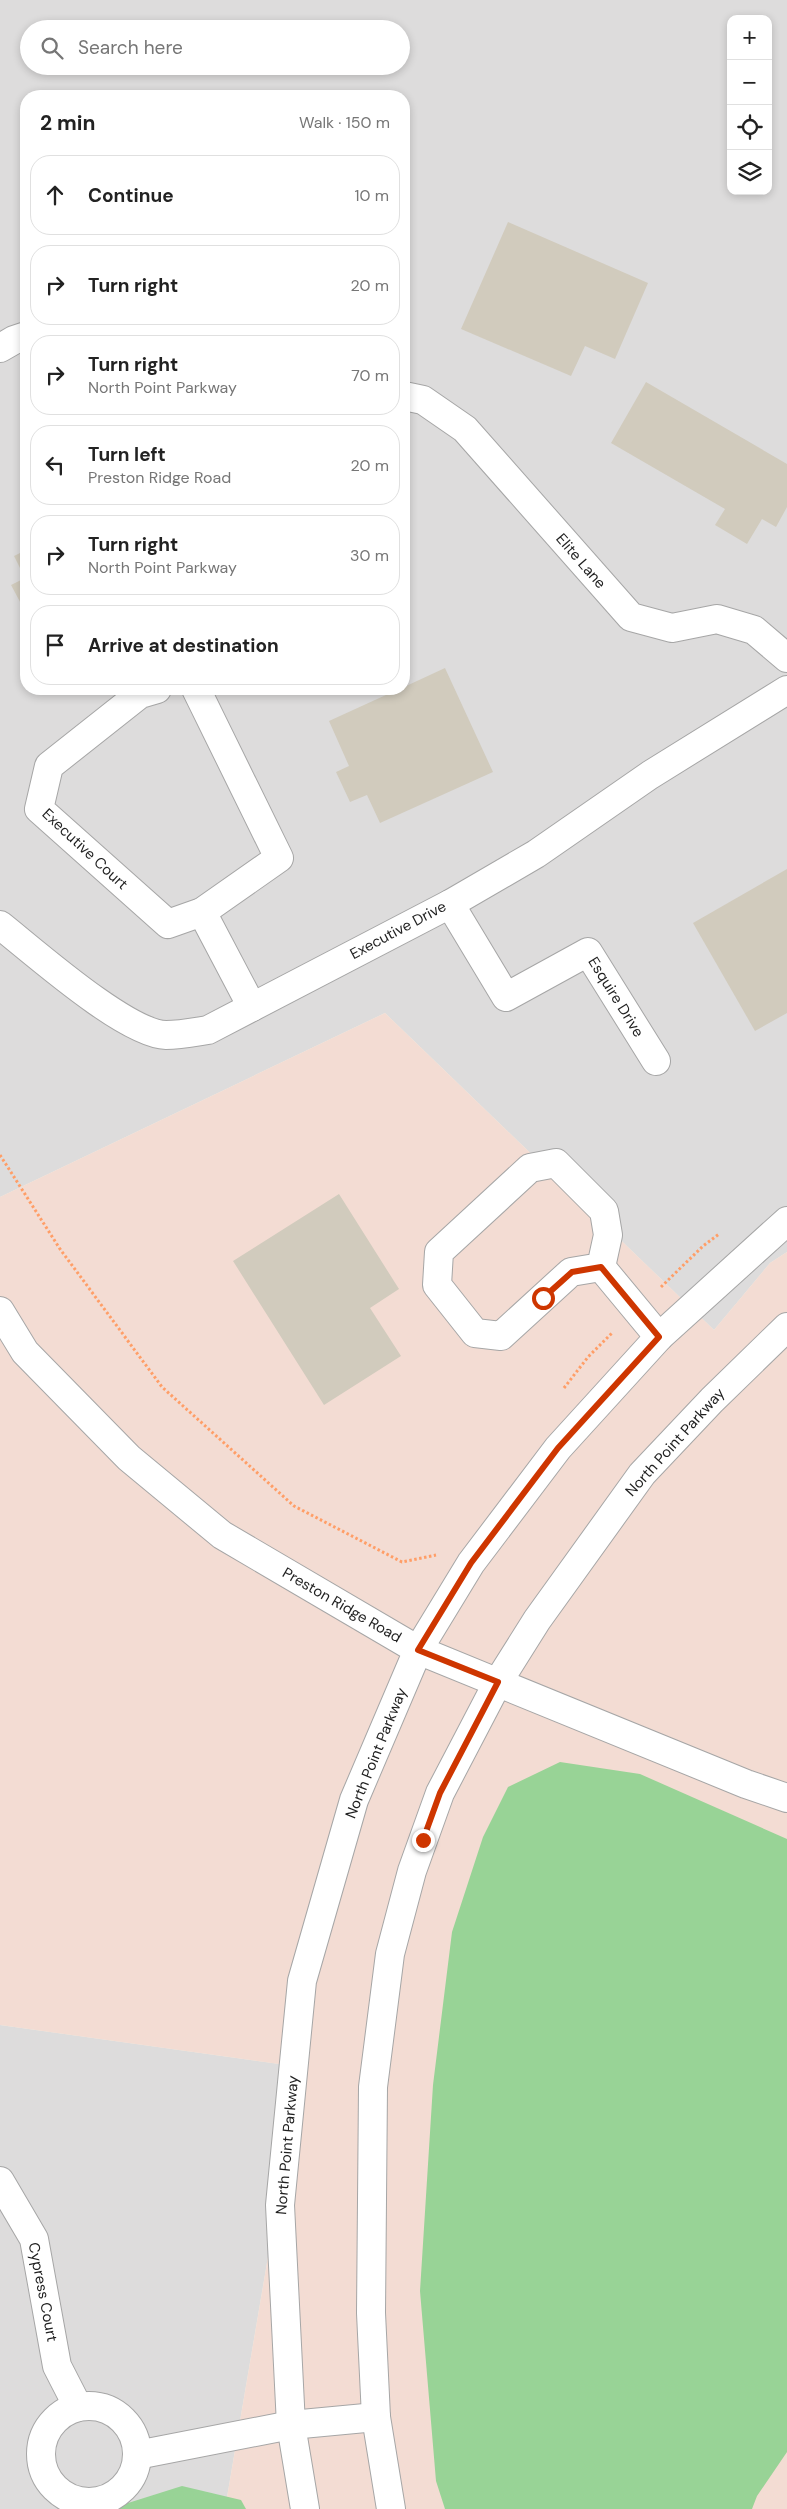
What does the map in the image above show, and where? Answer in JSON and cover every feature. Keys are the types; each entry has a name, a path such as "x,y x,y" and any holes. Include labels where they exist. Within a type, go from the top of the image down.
{"street":[{"path":"0,348 20,338"},
{"name":"Elite Lane","path":"410,397 423,400 465,429 631,618 672,628 717,619 754,630 787,658"},
{"name":"Executive Drive","path":"0,925 95,1000 136,1025 165,1035 208,1030 450,904 536,854 650,775 787,690"},
{"name":"Executive Court","path":"139,695 50,766 39,808 168,924 202,912 279,858 199,695"},
{"name":"Esquire Drive","path":"450,904 506,997 588,952 656,1061"},
{"path":"202,912 252,1007"},
{"path":"556,1163 604,1211 608,1235 601,1267 572,1272 501,1336 475,1333 437,1285 439,1252 530,1168 556,1163"},
{"name":"North Point Parkway","path":"305,2509 291,2425 280,2205 302,1981 354,1800 418,1650 471,1563 558,1448 659,1337 787,1222"},
{"path":"601,1267 659,1337"},
{"name":"Preston Ridge Road","path":"0,1311 25,1352 129,1458 215,1529 418,1650 746,1784 787,1798"},
{"name":"North Point Parkway","path":"391,2509 376,2417 371,2313 373,2087 390,1954 412,1871 440,1793 498,1682 537,1620 642,1474 712,1400 787,1327"},
{"name":"Cypress Court","path":"0,2181 34,2239 57,2366 78,2407"},
{"path":"93,2406 107,2410 119,2417 129,2428 135,2440 137,2455 134,2471 126,2486 113,2496 97,2502 81,2502 65,2496 52,2486 44,2472 40,2455 42,2439 50,2424 63,2414 78,2407 93,2406"},
{"path":"137,2455 291,2425 376,2417"}],"path":[{"path":"0,1155 60,1249 169,1394 294,1506 402,1562 438,1554"},
{"path":"558,1396 588,1356 703,1246 726,1230"}],"shaded area":[{"path":"0,0 787,0 787,1252 770,1263 714,1330 385,1013 0,1197"},
{"path":"385,1013 714,1330 770,1263 787,1252 787,2509 225,2509 276,2210 286,2065 0,2025 0,1197"},
{"path":"0,2025 287,2065 276,2210 225,2509 0,2509"}],"green space":[{"path":"560,1762 640,1774 787,1839 787,2452 757,2496 752,2509 445,2509 436,2481 420,2291 433,2085 452,1932 483,1837 508,1787"},
{"path":"182,2486 241,2500 246,2509 109,2509"}],"building":[{"path":"508,222 648,283 615,359 585,346 571,376 461,329"},
{"path":"646,382 787,464 787,507 776,527 762,519 747,544 715,525 725,509 611,443"},
{"path":"20,553 20,568 14,556"},
{"path":"20,580 20,602 11,585"},
{"path":"445,668 493,772 380,823 367,795 350,802 336,772 349,766 329,721 386,695 410,695 410,684"},
{"path":"787,869 787,1013 755,1031 693,923"},
{"path":"339,1194 399,1289 370,1308 401,1356 324,1405 233,1261"}],"route":[{"path":"423,1840 440,1793 498,1682 418,1650 471,1563 558,1448 659,1337 601,1267 572,1272 543,1298"}]}
